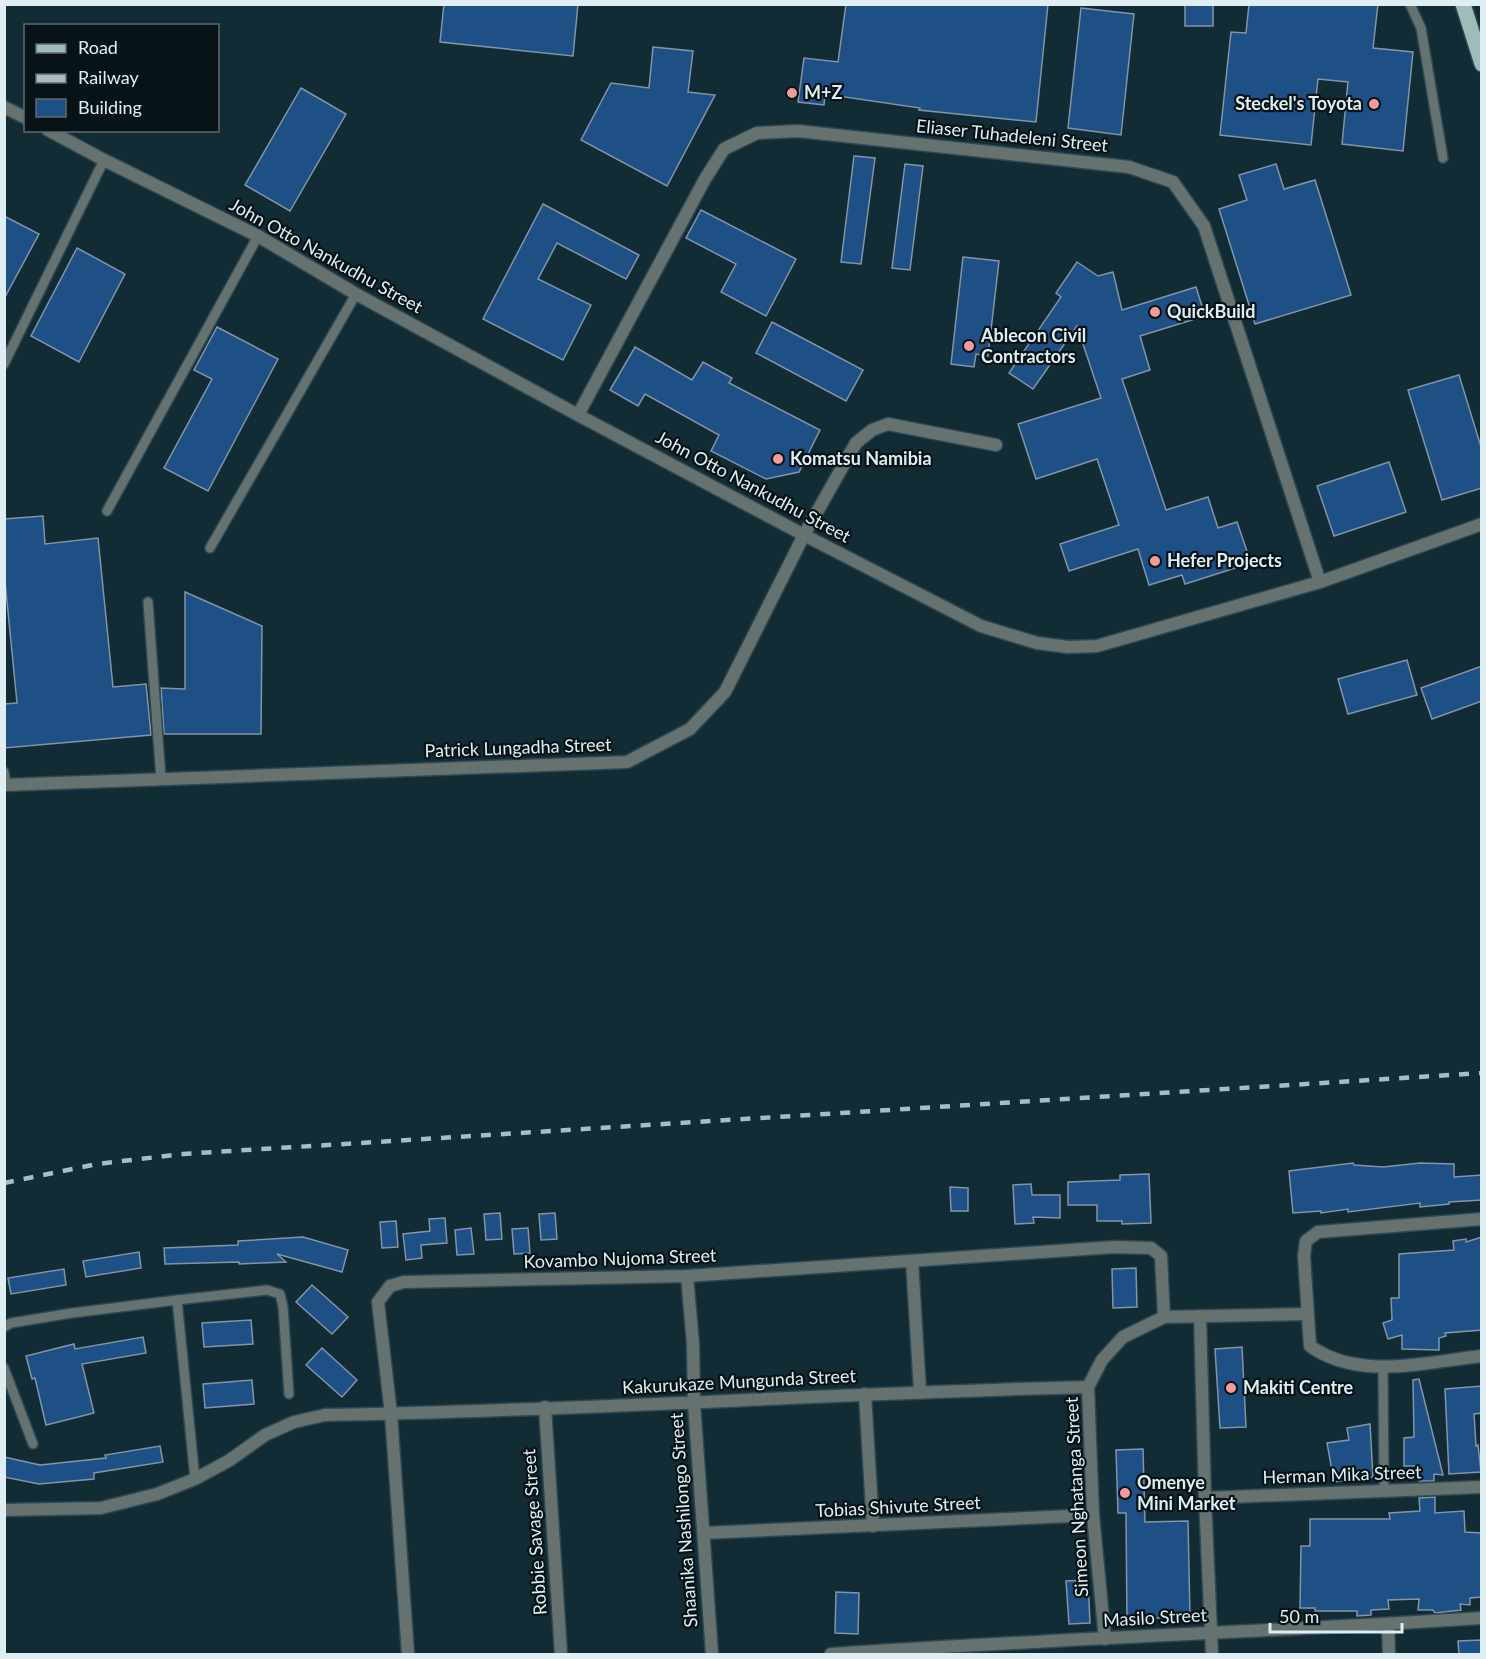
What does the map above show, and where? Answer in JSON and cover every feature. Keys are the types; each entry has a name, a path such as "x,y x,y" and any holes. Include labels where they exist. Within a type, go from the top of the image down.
{"main road":[{"path":"1463,4 1482,64"}],"street":[{"path":"4,107 24,117"},
{"name":"Eliaser Tuhadeleni Street","path":"578,415 705,178 724,149 757,133 798,131 1128,167 1173,182 1204,226 1320,582"},
{"name":"John Otto Nankudhu Street","path":"52,132 258,236 356,294 804,536 981,626 1037,643 1096,646 1320,582 1482,524"},
{"name":"Patrick Lungadha Street","path":"5,780 161,779 627,762 690,729 725,692 804,536 856,443 872,430 888,424 996,446"},
{"path":"1482,1219 1318,1232 1306,1241 1304,1256 1310,1346 1324,1356 1346,1363 1383,1367 1482,1356"},
{"name":"Kovambo Nujoma Street","path":"408,1654 391,1414 378,1302 390,1286 405,1282 687,1276 1114,1247 1151,1248 1161,1256 1164,1317"},
{"path":"912,1261 920,1391"},
{"name":"Shaanika Nashilongo Street","path":"687,1276 712,1654"},
{"name":"Simeon Nghatanga Street","path":"1105,1639 1094,1515 1088,1387 1102,1360 1123,1337 1164,1317 1307,1314"},
{"path":"1200,1316 1212,1654"},
{"name":"Kakurukaze Mungunda Street","path":"4,1510 100,1509 157,1494 195,1479 230,1460 264,1435 294,1422 325,1415 694,1403 920,1391 1088,1387"},
{"path":"866,1394 873,1526"},
{"name":"Robbie Savage Street","path":"545,1407 561,1654"},
{"name":"Herman Mika Street","path":"1205,1498 1482,1487"},
{"name":"Tobias Shivute Street","path":"704,1533 1094,1515"},
{"name":"Masilo Street","path":"831,1654 983,1649 1105,1639 1482,1618"},
{"path":"1388,1624 1389,1654"}],"lane":[{"path":"1410,4 1421,28 1443,158"},
{"path":"4,364 104,160"},
{"path":"107,511 258,236"},
{"path":"210,548 356,294"},
{"path":"148,602 161,779"},
{"path":"4,1327 11,1323 72,1313 267,1290 280,1294 283,1306 289,1394"},
{"path":"177,1300 195,1479"},
{"path":"1383,1367 1384,1491"},
{"path":"4,1368 33,1444"}],"building":[{"path":"444,4 578,4 573,56 440,42"},
{"path":"846,4 1048,4 1036,122 919,110 920,108 825,94 824,105 798,102 804,58 838,62"},
{"path":"1185,4 1213,4 1213,26 1185,26"},
{"path":"1249,4 1378,4 1373,48 1413,52 1403,151 1342,144 1348,82 1318,79 1311,145 1220,135 1231,32 1246,33"},
{"path":"1081,8 1134,14 1121,135 1068,128"},
{"path":"653,47 693,51 688,92 715,95 667,186 581,140 611,83 649,88"},
{"path":"301,88 346,114 290,211 245,185"},
{"path":"854,156 875,158 861,264 841,262"},
{"path":"905,164 923,166 910,270 892,268"},
{"path":"1276,164 1284,189 1315,180 1351,295 1255,324 1219,209 1247,200 1239,175"},
{"path":"543,204 639,255 626,279 557,243 538,279 591,305 563,360 483,319"},
{"path":"701,210 796,259 766,316 721,292 736,264 686,238"},
{"path":"4,216 39,234 4,299"},
{"path":"77,248 125,274 79,362 31,336"},
{"path":"963,257 999,261 988,356 976,354 974,367 951,364"},
{"path":"1077,262 1098,276 1113,272 1122,310 1196,287 1205,316 1140,336 1150,370 1122,379 1166,510 1208,497 1218,528 1237,522 1251,563 1185,584 1182,575 1149,585 1138,549 1069,571 1060,544 1119,525 1097,459 1036,479 1018,424 1101,398 1077,326 1033,389 1009,373 1061,297 1056,293"},
{"path":"772,322 863,370 846,401 756,353"},
{"path":"217,327 278,359 208,491 164,468 212,379 194,370"},
{"path":"635,347 692,380 703,362 732,378 729,383 820,430 799,472 766,479 711,451 719,435 645,394 638,406 610,390"},
{"path":"1459,375 1482,450 1482,488 1442,500 1408,390"},
{"path":"1389,462 1406,512 1334,536 1317,486"},
{"path":"43,516 45,544 98,538 113,687 146,684 151,735 4,748 4,704 17,703 4,571 4,519"},
{"path":"185,592 262,626 261,734 164,734 161,688 185,689"},
{"path":"1407,660 1417,695 1348,714 1338,679"},
{"path":"1482,666 1482,701 1432,719 1421,688"},
{"path":"1353,1163 1354,1165 1383,1167 1420,1163 1454,1164 1454,1177 1482,1175 1482,1200 1420,1207 1420,1203 1348,1212 1348,1209 1321,1213 1321,1211 1293,1213 1289,1171"},
{"path":"1149,1174 1151,1223 1122,1224 1122,1221 1097,1221 1097,1205 1068,1205 1068,1182 1120,1180 1120,1175"},
{"path":"1031,1184 1032,1195 1060,1195 1060,1218 1033,1217 1034,1223 1015,1224 1013,1185"},
{"path":"950,1187 968,1188 968,1211 951,1211"},
{"path":"500,1213 502,1239 486,1240 484,1214"},
{"path":"555,1213 557,1239 541,1240 539,1214"},
{"path":"445,1218 447,1243 421,1245 422,1258 406,1260 403,1234 430,1231 429,1219"},
{"path":"396,1221 398,1247 382,1248 380,1222"},
{"path":"471,1228 474,1254 457,1255 455,1230"},
{"path":"528,1228 530,1253 514,1254 512,1229"},
{"path":"303,1237 348,1250 342,1272 277,1254 286,1262 165,1264 164,1248 238,1245 238,1241"},
{"path":"1482,1237 1482,1330 1445,1333 1446,1336 1439,1338 1439,1350 1402,1349 1402,1335 1388,1339 1383,1323 1392,1320 1391,1298 1399,1298 1399,1254 1454,1250 1453,1241 1466,1239 1466,1242"},
{"path":"139,1252 141,1268 86,1277 83,1261"},
{"path":"1136,1268 1137,1307 1113,1308 1112,1269"},
{"path":"64,1269 66,1285 11,1294 8,1278"},
{"path":"312,1285 348,1317 332,1334 296,1302"},
{"path":"251,1320 253,1344 204,1347 202,1323"},
{"path":"143,1337 146,1353 82,1364 94,1413 46,1425 35,1378 32,1379 26,1356 74,1344 75,1349"},
{"name":"Makiti Centre","path":"1242,1347 1246,1427 1220,1428 1215,1349"},
{"path":"322,1348 357,1380 342,1397 306,1365"},
{"path":"1419,1379 1443,1475 1434,1474 1434,1481 1419,1481 1418,1466 1404,1466 1404,1438 1414,1437 1413,1380"},
{"path":"252,1380 254,1404 205,1408 203,1384"},
{"path":"1482,1386 1482,1413 1474,1414 1476,1446 1478,1445 1481,1472 1449,1474 1445,1389"},
{"path":"1370,1424 1373,1477 1334,1482 1327,1443 1349,1440 1347,1428"},
{"path":"160,1446 163,1462 94,1473 94,1479 39,1484 4,1477 4,1457 40,1465 106,1458 105,1455"},
{"path":"1143,1449 1145,1522 1188,1521 1190,1617 1127,1619 1126,1513 1118,1513 1116,1450"},
{"path":"1435,1497 1435,1513 1464,1511 1465,1532 1482,1533 1482,1597 1470,1598 1470,1605 1460,1604 1461,1610 1435,1613 1433,1610 1418,1610 1419,1599 1388,1600 1389,1609 1371,1610 1371,1615 1357,1616 1357,1611 1315,1611 1315,1608 1300,1608 1301,1546 1310,1546 1310,1519 1390,1519 1389,1513 1420,1511 1419,1498"},
{"path":"1088,1580 1090,1623 1069,1624 1066,1581"},
{"path":"836,1592 859,1593 858,1634 835,1633"},
{"path":"1482,1640 1482,1654 1459,1654 1458,1641"}],"railway":[{"path":"4,1183 97,1164 183,1154 1482,1073"}],"place":[{"name":"M+Z","path":"792,93"},
{"name":"Steckel's Toyota","path":"1374,104"},
{"name":"QuickBuild","path":"1155,312"},
{"name":"Ablecon Civil Contractors","path":"969,346"},
{"name":"Komatsu Namibia","path":"778,459"},
{"name":"Hefer Projects","path":"1155,561"},
{"name":"Makiti Centre","path":"1231,1388"},
{"name":"Omenye Mini Market","path":"1125,1493"}]}
